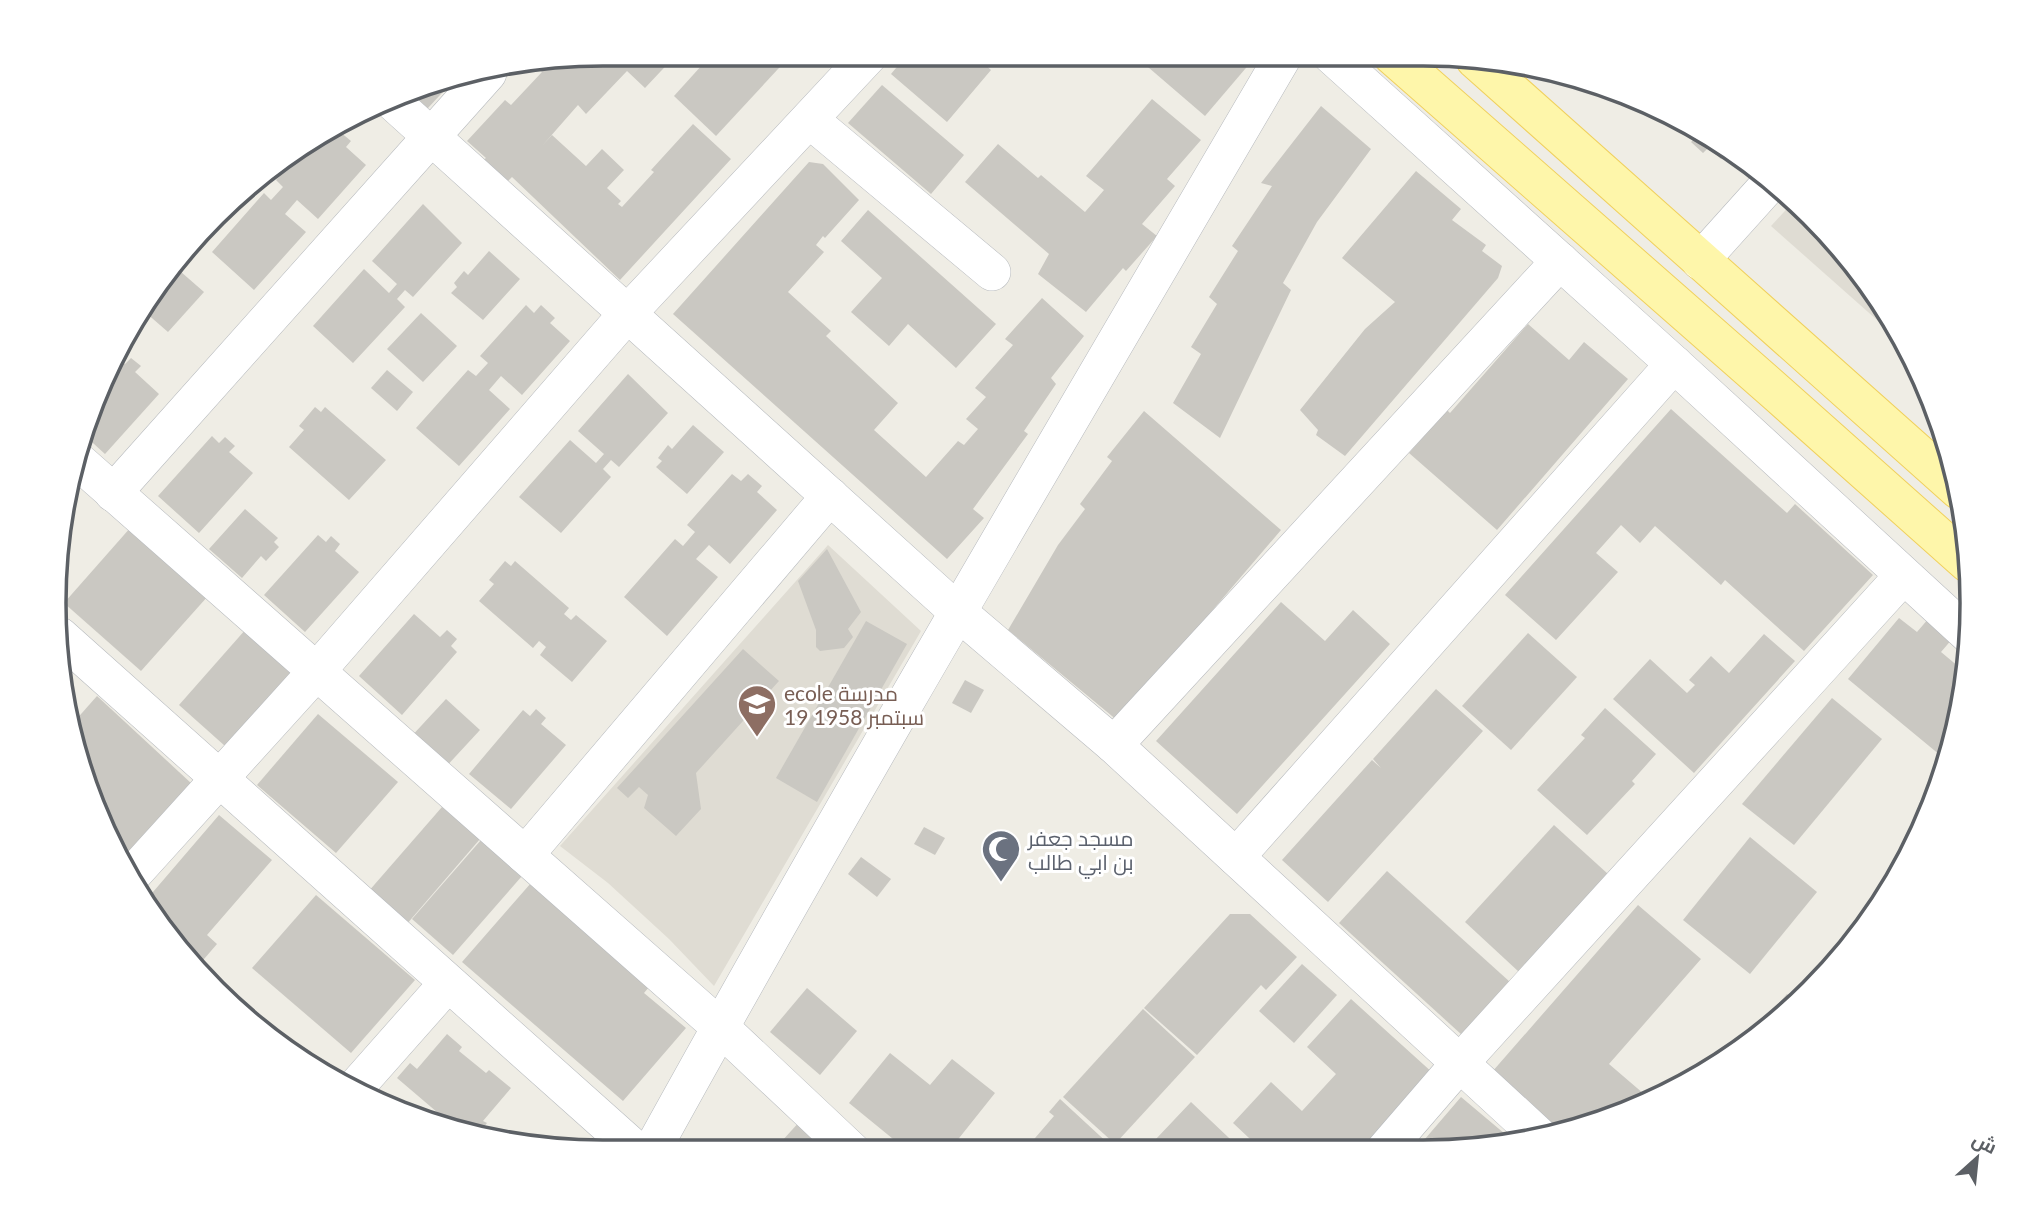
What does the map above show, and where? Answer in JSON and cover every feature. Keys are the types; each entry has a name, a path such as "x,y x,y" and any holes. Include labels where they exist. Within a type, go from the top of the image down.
{"main road":[{"path":"1405,66 1957,553"},
{"path":"1488,71 1944,476"}],"street":[{"path":"137,870 316,672 628,314 859,66"},
{"path":"658,1140 958,612 1278,66"},
{"path":"1343,66 1674,364 1959,626"},
{"path":"113,493 481,81"},
{"path":"398,107 958,612 1114,745 1531,1129"},
{"path":"810,120 992,272"},
{"path":"1700,261 1764,190"},
{"path":"1114,745 1560,261"},
{"path":"1236,857 1674,364"},
{"path":"85,467 720,1027 840,1140"},
{"path":"524,855 830,496"},
{"path":"1393,1140 1459,1064 1903,576"},
{"path":"68,644 624,1140"},
{"path":"360,1082 447,984"}],"shaded area":[{"path":"1787,209 1826,249 1880,323 1771,226"},
{"name":"ecole مدرسة 19 سبتمبر 1958","path":"828,545 921,631 714,986 669,939 608,883 560,846"}],"building":[{"path":"604,66 666,66 645,88 627,71 586,114 578,105 542,146 552,135 586,166 602,149 624,170 607,188 621,201 618,204 622,207 693,124 731,159 620,280 512,177 507,182 467,141 505,100 511,105 542,72 540,70"},
{"path":"701,66 781,66 716,136 674,96"},
{"path":"898,66 987,66 991,70 947,122 891,74"},
{"path":"1147,66 1248,66 1205,116"},
{"path":"882,85 964,155 931,194 848,123"},
{"path":"443,91 427,109 417,100"},
{"path":"1152,99 1201,140 1167,179 1175,186 1142,224 1157,236 1126,271 1123,268 1086,312 1038,274 1049,254 965,182 998,144 1038,178 1041,175 1085,212 1104,190 1086,176"},
{"path":"1321,106 1371,149 1317,222 1283,283 1291,290 1220,438 1173,403 1201,354 1191,347 1217,304 1209,297 1238,251 1232,246 1272,186 1261,183"},
{"path":"343,134 351,141 346,147 366,165 318,219 297,200 285,214 306,232 254,290 212,252 264,193 271,200 283,187 276,180 305,157"},
{"path":"1693,140 1708,148 1703,153 1691,142"},
{"path":"809,162 823,164 859,200 816,245 824,252 788,292 831,331 826,336 898,403 874,430 926,477 958,441 964,445 978,429 966,419 986,397 975,388 1013,345 1005,339 1042,298 1084,336 1051,378 1056,384 1024,431 1028,434 973,509 984,518 947,559 673,314"},
{"path":"1416,171 1461,209 1452,220 1486,245 1482,251 1502,266 1498,278 1345,456 1316,435 1318,430 1300,410 1365,329 1395,302 1342,258"},
{"path":"423,204 462,243 413,297 405,290 397,299 405,307 353,363 313,326 364,269 389,293 397,284 372,261"},
{"path":"868,210 996,324 956,368 908,324 889,346 851,312 882,278 841,241"},
{"path":"489,251 520,279 483,320 451,293 457,287 454,283 464,271 468,275"},
{"path":"181,272 204,292 168,332 150,316"},
{"path":"526,305 534,313 541,305 555,318 550,323 570,341 522,395 501,376 489,390 510,409 459,466 416,428 468,370 476,376 488,363 480,356"},
{"path":"421,313 457,346 423,382 387,349"},
{"path":"1528,324 1569,360 1584,342 1628,379 1497,530 1409,453 1447,410 1450,413"},
{"path":"131,358 141,366 135,372 159,394 105,454 92,442 107,398"},
{"path":"387,370 413,392 397,411 371,388"},
{"path":"628,374 668,413 619,467 611,460 603,469 611,477 561,533 519,497 570,440 596,463 604,454 578,431"},
{"path":"315,407 321,412 325,407 386,460 349,500 289,447 304,430 299,426"},
{"path":"1671,409 1787,513 1795,504 1873,575 1804,651 1725,580 1721,585 1655,526 1640,543 1621,525 1596,553 1618,572 1556,640 1505,595"},
{"path":"1144,411 1281,530 1118,721 1008,630 1058,545 1085,509 1080,504 1112,461 1107,457"},
{"path":"693,425 724,452 687,494 656,467 662,461 658,458 668,445 672,449"},
{"path":"212,436 219,443 225,437 235,446 229,452 253,473 199,533 158,496"},
{"path":"732,474 741,481 748,474 762,486 757,492 777,510 730,564 709,545 696,559 718,577 667,636 624,597 675,539 683,546 695,532 687,525"},
{"path":"245,509 278,538 274,542 279,547 266,561 261,556 242,578 209,549"},
{"path":"131,527 208,596 141,671 66,605 66,601"},
{"path":"318,535 326,542 331,536 340,544 335,551 359,572 305,632 264,595"},
{"path":"827,549 861,612 848,629 853,637 844,648 820,651 816,647 816,630 798,581"},
{"path":"505,561 511,566 515,561 569,608 564,614 571,620 576,615 607,641 572,682 540,655 546,647 539,641 533,648 479,601 494,584 489,580"},
{"path":"1281,602 1325,641 1353,610 1390,644 1237,814 1156,741"},
{"path":"414,614 440,637 447,630 457,639 451,646 457,652 402,715 359,676"},
{"path":"1899,618 1917,632 1929,618 1953,638 1941,652 1956,664 1938,753 1848,679"},
{"path":"866,621 907,644 817,802 776,778"},
{"path":"246,629 293,670 225,746 179,705"},
{"path":"1528,633 1577,677 1511,750 1462,706"},
{"path":"1764,634 1795,661 1694,773 1613,699 1650,659 1687,693 1695,685 1689,680 1711,656 1729,673"},
{"path":"743,649 779,681 696,773 701,809 676,836 644,808 648,795 639,787 628,798 617,788"},
{"path":"965,680 984,690 971,713 952,703"},
{"path":"1436,689 1483,731 1328,902 1282,860 1372,760 1381,768 1373,759"},
{"path":"97,696 192,784 128,853 95,776 79,716"},
{"path":"1832,698 1882,739 1794,845 1742,804"},
{"path":"446,699 480,730 443,770 409,739"},
{"path":"1605,708 1656,754 1632,781 1635,784 1587,835 1537,790 1585,738 1581,735"},
{"path":"536,709 546,718 541,724 566,745 511,809 469,774 523,710 530,716"},
{"path":"318,714 398,782 336,853 257,785"},
{"path":"442,807 480,839 406,925 368,892"},
{"path":"219,815 272,860 207,935 217,944 203,961 152,894"},
{"path":"1554,825 1608,874 1519,972 1465,922"},
{"path":"924,827 945,838 935,855 914,844"},
{"path":"1750,837 1817,892 1750,974 1683,920"},
{"path":"481,840 522,876 453,955 412,919"},
{"path":"861,857 891,879 877,897 848,874"},
{"path":"1387,871 1510,982 1462,1035 1339,923"},
{"path":"531,883 649,987 644,993 686,1028 623,1101 462,962"},
{"path":"316,895 415,980 351,1053 252,968"},
{"path":"1638,905 1701,959 1609,1064 1643,1093 1595,1112 1552,1124 1492,1072"},
{"path":"1230,914 1250,914 1297,957 1266,990 1261,985 1197,1055 1144,1008"},
{"path":"1302,964 1337,995 1294,1043 1259,1011"},
{"path":"807,988 857,1031 820,1075 770,1032"},
{"path":"1787,994 1789,996 1777,1007 1772,1011"},
{"path":"1351,999 1434,1074 1374,1140 1251,1140 1233,1123 1271,1082 1302,1111 1336,1074 1307,1047"},
{"path":"1143,1009 1195,1057 1119,1140 1111,1140 1063,1097"},
{"path":"447,1034 462,1047 459,1051 486,1073 489,1070 511,1088 483,1121 487,1123 484,1127 440,1115 397,1078 410,1063 417,1069"},
{"path":"890,1053 930,1085 952,1059 995,1093 958,1140 894,1140 849,1103"},
{"path":"1461,1097 1505,1134 1458,1139 1424,1140"},
{"path":"1060,1099 1104,1140 1033,1140 1054,1116 1049,1112"},
{"path":"1191,1102 1231,1140 1157,1140"},
{"path":"801,1120 821,1140 783,1140"}],"place":[{"name":"ecole مدرسة 19 سبتمبر 1958","path":"757,738"},
{"name":"مسجد جعفر بن ابي طالب","path":"1001,883"}]}
